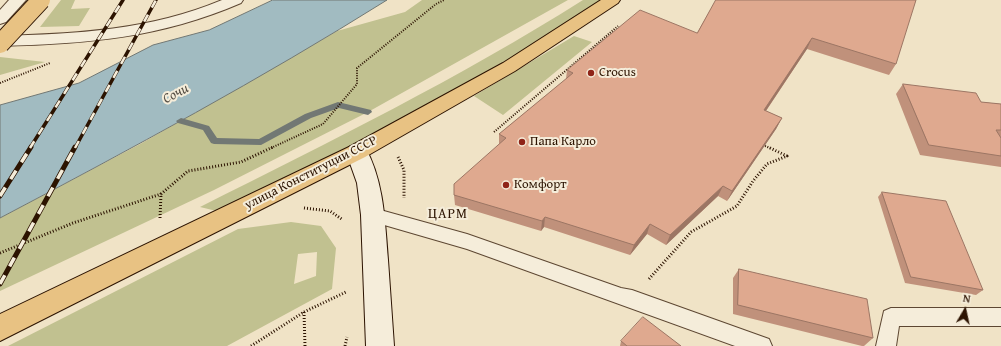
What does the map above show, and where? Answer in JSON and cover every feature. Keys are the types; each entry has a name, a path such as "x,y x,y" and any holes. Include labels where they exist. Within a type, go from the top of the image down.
{"main road":[{"path":"0,43 41,0"},
{"name":"улица Конституции СССР","path":"0,328 357,152 509,67 612,0"}],"street":[{"path":"0,19 18,0"},
{"path":"0,43 127,33 171,25 212,11 235,0"},
{"path":"357,152 368,183 373,216 380,346"}],"lane":[{"path":"373,216 403,222 481,246 621,298 632,299 762,346"},
{"path":"886,346 891,316 1001,317"}],"path":[{"path":"0,253 73,223 161,194 188,171 241,162 323,124 357,84 357,68 436,4 444,0"},
{"path":"494,132 618,26"},
{"path":"0,83 50,62"},
{"path":"632,299 691,232 737,206 753,181 767,164 787,156 765,146"},
{"path":"161,194 161,221"},
{"path":"296,209 319,208 336,213 344,221"},
{"path":"252,346 304,312 349,291"},
{"path":"304,312 304,346"}],"green space":[{"path":"61,0 75,0 71,9 90,8 79,26 40,27"},
{"path":"422,0 568,0 368,112 214,190 0,291 0,218 142,143 337,31 405,12"},
{"path":"583,0 612,0 576,25 229,214 200,207 442,83 537,29"},
{"path":"574,36 592,42 503,115 474,96"},
{"path":"0,57 45,62 0,75"},
{"path":"291,222 321,226 336,248 332,289 227,346 8,346 238,229","holes":["317,252 316,276 294,284 298,254"]}],"water":[{"name":"Сочи","path":"273,0 387,0 244,86 0,218 0,105 79,83 153,45 209,30"}],"building":[{"path":"716,0 916,0 896,64 812,38 764,110 782,118 732,191 723,186 670,235 650,224 634,245 545,217 542,221 454,195 454,184 506,138 499,134 573,73 567,70 640,10 697,33"},
{"path":"903,84 976,93 981,102 1001,104 1001,130 996,130 1001,138 1001,156 929,145"},
{"path":"882,192 946,201 983,290 911,277"},
{"path":"739,269 867,299 873,338 738,305"},
{"path":"643,317 681,346 627,346 621,341"}],"waterway":[{"path":"181,121 206,128 214,141 261,142 308,116 338,105 368,112"}],"railway":[{"path":"30,148 123,0"},
{"path":"75,148 156,0"},
{"path":"0,196 31,147"},
{"path":"0,284 75,147"}],"place":[{"name":"Crocus","path":"591,73"},
{"name":"Папа Карло","path":"522,142"},
{"name":"Комфорт","path":"506,185"}],"district":[{"name":"ЦАРМ","path":"448,214"}]}
